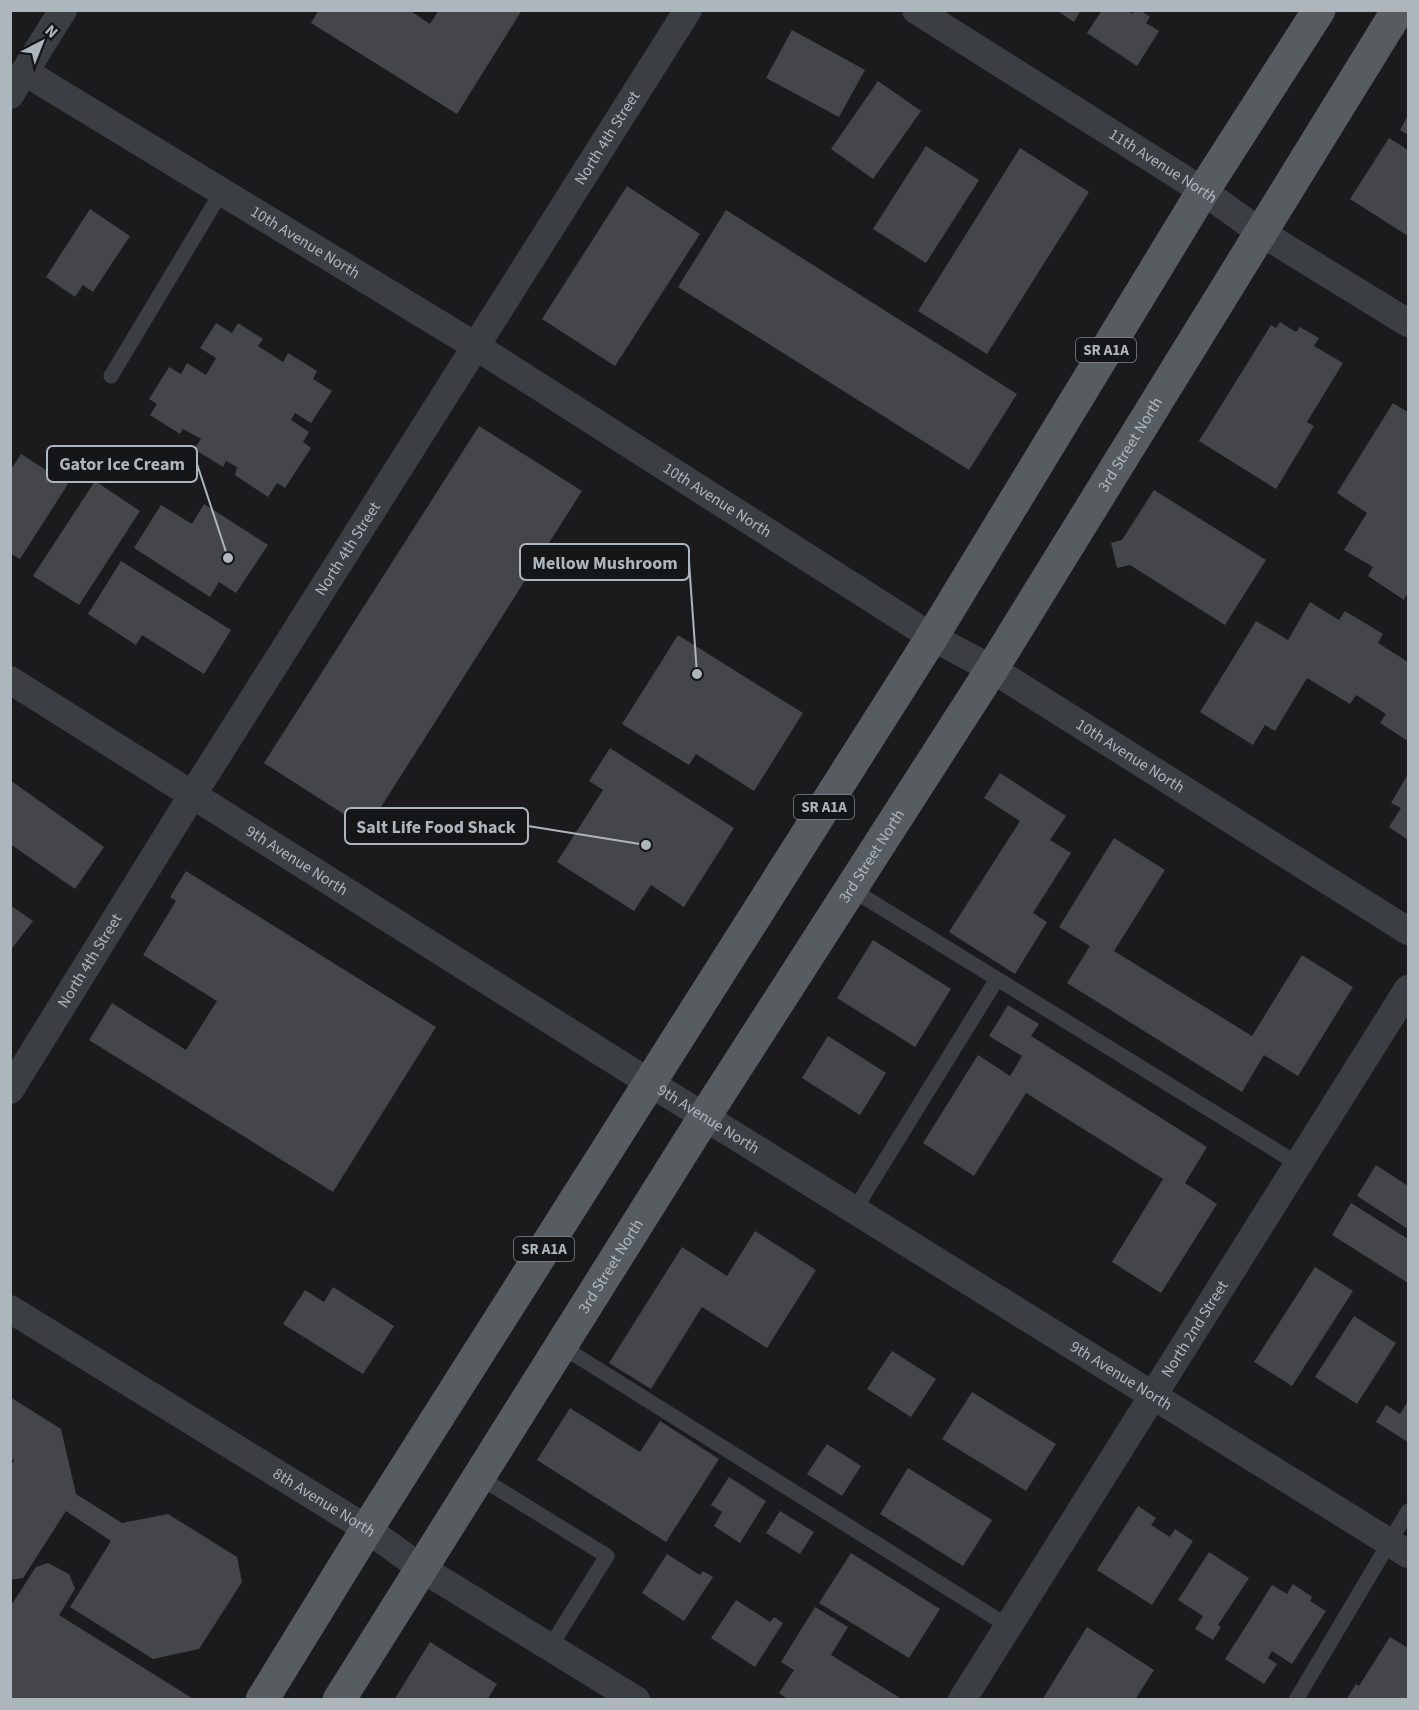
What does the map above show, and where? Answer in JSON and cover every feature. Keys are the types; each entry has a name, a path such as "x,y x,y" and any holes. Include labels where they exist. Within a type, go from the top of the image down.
{"main road":[{"name":"SR A1A","path":"262,1700 367,1529 932,636 1203,191 1319,10"},
{"name":"3rd Street North","path":"339,1700 705,1116 992,669 1398,11"}],"street":[{"path":"18,84 63,10"},
{"name":"North 4th Street","path":"10,1090 193,794 688,10"},
{"name":"11th Avenue North","path":"916,10 1203,191 1260,232 1408,323"},
{"name":"10th Avenue North","path":"18,84 222,191 477,347 932,636 992,669 1408,931"},
{"name":"9th Avenue North","path":"10,680 650,1083 1399,1548"},
{"name":"North 2nd Street","path":"962,1700 1408,989"},
{"name":"8th Avenue North","path":"10,1309 367,1529 421,1568 636,1700"}],"lane":[{"path":"1398,11 1408,17"},
{"path":"111,376 222,191"},
{"path":"851,890 1298,1164"},
{"path":"855,1209 997,979"},
{"path":"561,1346 1008,1626"},
{"path":"479,1478 607,1556 550,1647"},
{"path":"1296,1700 1399,1548 1408,1511"}],"building":[{"path":"319,10 409,10 430,24 439,10 522,10 457,114 311,23"},
{"path":"1056,10 1081,10 1074,22"},
{"path":"1102,10 1127,10 1132,14 1134,10 1140,10 1150,17 1146,23 1159,31 1137,66 1087,33"},
{"path":"792,30 865,70 839,117 766,78"},
{"path":"878,81 921,111 873,179 831,149"},
{"path":"1408,115 1408,135 1400,130"},
{"path":"1389,138 1408,150 1408,236 1350,199"},
{"path":"926,146 979,180 926,263 873,229"},
{"path":"1020,148 1089,192 987,354 918,311"},
{"path":"627,186 700,234 615,366 542,319"},
{"path":"90,209 130,236 93,292 83,285 75,297 46,277"},
{"path":"726,210 1017,394 969,470 678,287"},
{"path":"1280,322 1296,332 1300,327 1319,338 1314,346 1343,363 1307,422 1314,426 1276,489 1199,441 1271,325 1276,328"},
{"path":"216,323 232,333 238,323 263,339 258,346 283,362 288,353 317,371 313,379 332,391 311,423 295,413 291,420 309,432 303,442 311,448 285,488 277,483 268,497 235,475 237,467 226,461 223,467 194,449 201,439 183,429 180,434 150,415 157,404 149,399 169,367 181,374 187,363 206,375 216,358 200,348"},
{"path":"1393,403 1408,412 1408,593 1404,600 1368,576 1373,567 1344,550 1367,513 1337,493"},
{"path":"479,426 582,491 367,829 264,763"},
{"path":"21,454 68,484 20,559 10,553 10,471"},
{"path":"95,481 140,511 79,605 33,576"},
{"path":"1154,490 1266,560 1225,625 1130,565 1117,568 1111,543 1122,540"},
{"path":"204,504 268,545 236,593 219,582 210,597 134,548 161,505 192,524"},
{"path":"121,561 231,630 204,674 142,635 136,645 88,614"},
{"path":"1310,602 1339,620 1345,611 1383,634 1378,643 1408,662 1408,741 1380,723 1386,714 1356,695 1350,704 1307,678 1275,731 1265,725 1253,745 1200,712 1256,621 1288,640"},
{"path":"678,635 803,713 754,791 696,754 689,765 622,724"},
{"path":"610,748 734,828 684,907 651,885 634,911 557,862 603,790 589,781"},
{"path":"1000,773 1066,816 1050,840 1071,853 1033,913 1047,922 1015,974 949,932 1020,821 984,798"},
{"path":"1408,774 1408,840 1389,827 1401,808 1391,803"},
{"path":"10,780 104,847 75,889 10,844"},
{"path":"1114,838 1165,870 1114,951 1252,1036 1302,955 1353,987 1298,1076 1264,1055 1242,1092 1067,983 1090,946 1059,927"},
{"path":"186,871 436,1027 333,1192 89,1040 112,1003 186,1050 217,1001 143,955 176,901 170,897"},
{"path":"10,905 33,921 10,951"},
{"path":"873,940 951,989 915,1047 837,998"},
{"path":"1008,1005 1039,1024 1031,1036 1207,1147 1185,1183 1217,1204 1161,1293 1112,1262 1163,1179 1026,1093 974,1176 923,1143 978,1055 1010,1076 1022,1056 989,1036"},
{"path":"828,1036 886,1073 860,1115 802,1078"},
{"path":"1376,1165 1408,1186 1408,1229 1357,1196"},
{"path":"1351,1203 1408,1239 1408,1283 1332,1235"},
{"path":"755,1231 816,1270 767,1348 702,1307 651,1389 609,1363 682,1247 727,1276"},
{"path":"1315,1267 1353,1291 1292,1386 1254,1362"},
{"path":"333,1287 394,1326 363,1374 283,1324 305,1290 324,1302"},
{"path":"1354,1316 1396,1343 1357,1404 1315,1377"},
{"path":"892,1351 936,1379 911,1417 867,1389"},
{"path":"972,1392 1056,1444 1026,1491 942,1439"},
{"path":"10,1397 61,1429 76,1494 122,1523 168,1514 237,1557 242,1582 199,1649 153,1659 70,1607 111,1541 66,1511 23,1578 10,1580 10,1466 14,1460 10,1458"},
{"path":"1408,1401 1408,1442 1376,1422 1386,1405 1400,1414"},
{"path":"570,1408 640,1452 660,1421 719,1459 666,1542 537,1460"},
{"path":"827,1444 861,1466 842,1496 807,1474"},
{"path":"908,1468 992,1520 963,1566 880,1514"},
{"path":"729,1477 766,1501 740,1543 714,1526 722,1512 711,1505"},
{"path":"1138,1506 1156,1518 1151,1525 1170,1537 1175,1529 1193,1541 1152,1605 1097,1570"},
{"path":"780,1511 814,1532 800,1554 766,1533"},
{"path":"1209,1552 1249,1578 1218,1625 1221,1627 1213,1640 1195,1629 1203,1616 1178,1600"},
{"path":"851,1553 940,1609 909,1658 819,1603"},
{"path":"667,1554 700,1575 703,1571 713,1577 684,1621 642,1593"},
{"path":"48,1563 69,1574 75,1589 59,1615 195,1700 10,1700 10,1607 36,1567"},
{"path":"1293,1584 1312,1597 1310,1601 1326,1611 1292,1664 1272,1651 1268,1658 1277,1664 1264,1684 1225,1659 1272,1585 1287,1594"},
{"path":"736,1600 770,1622 774,1617 783,1623 755,1667 711,1638"},
{"path":"815,1607 848,1627 831,1655 900,1698 899,1700 789,1700 779,1693 794,1670 781,1662"},
{"path":"1087,1627 1154,1670 1135,1700 1042,1700"},
{"path":"1390,1637 1408,1648 1408,1700 1346,1700 1356,1684 1359,1686"},
{"path":"430,1642 497,1684 487,1700 394,1700"}],"place":[{"name":"Gator Ice Cream","path":"228,558"},
{"name":"Mellow Mushroom","path":"697,674"},
{"name":"Salt Life Food Shack","path":"646,845"}]}
